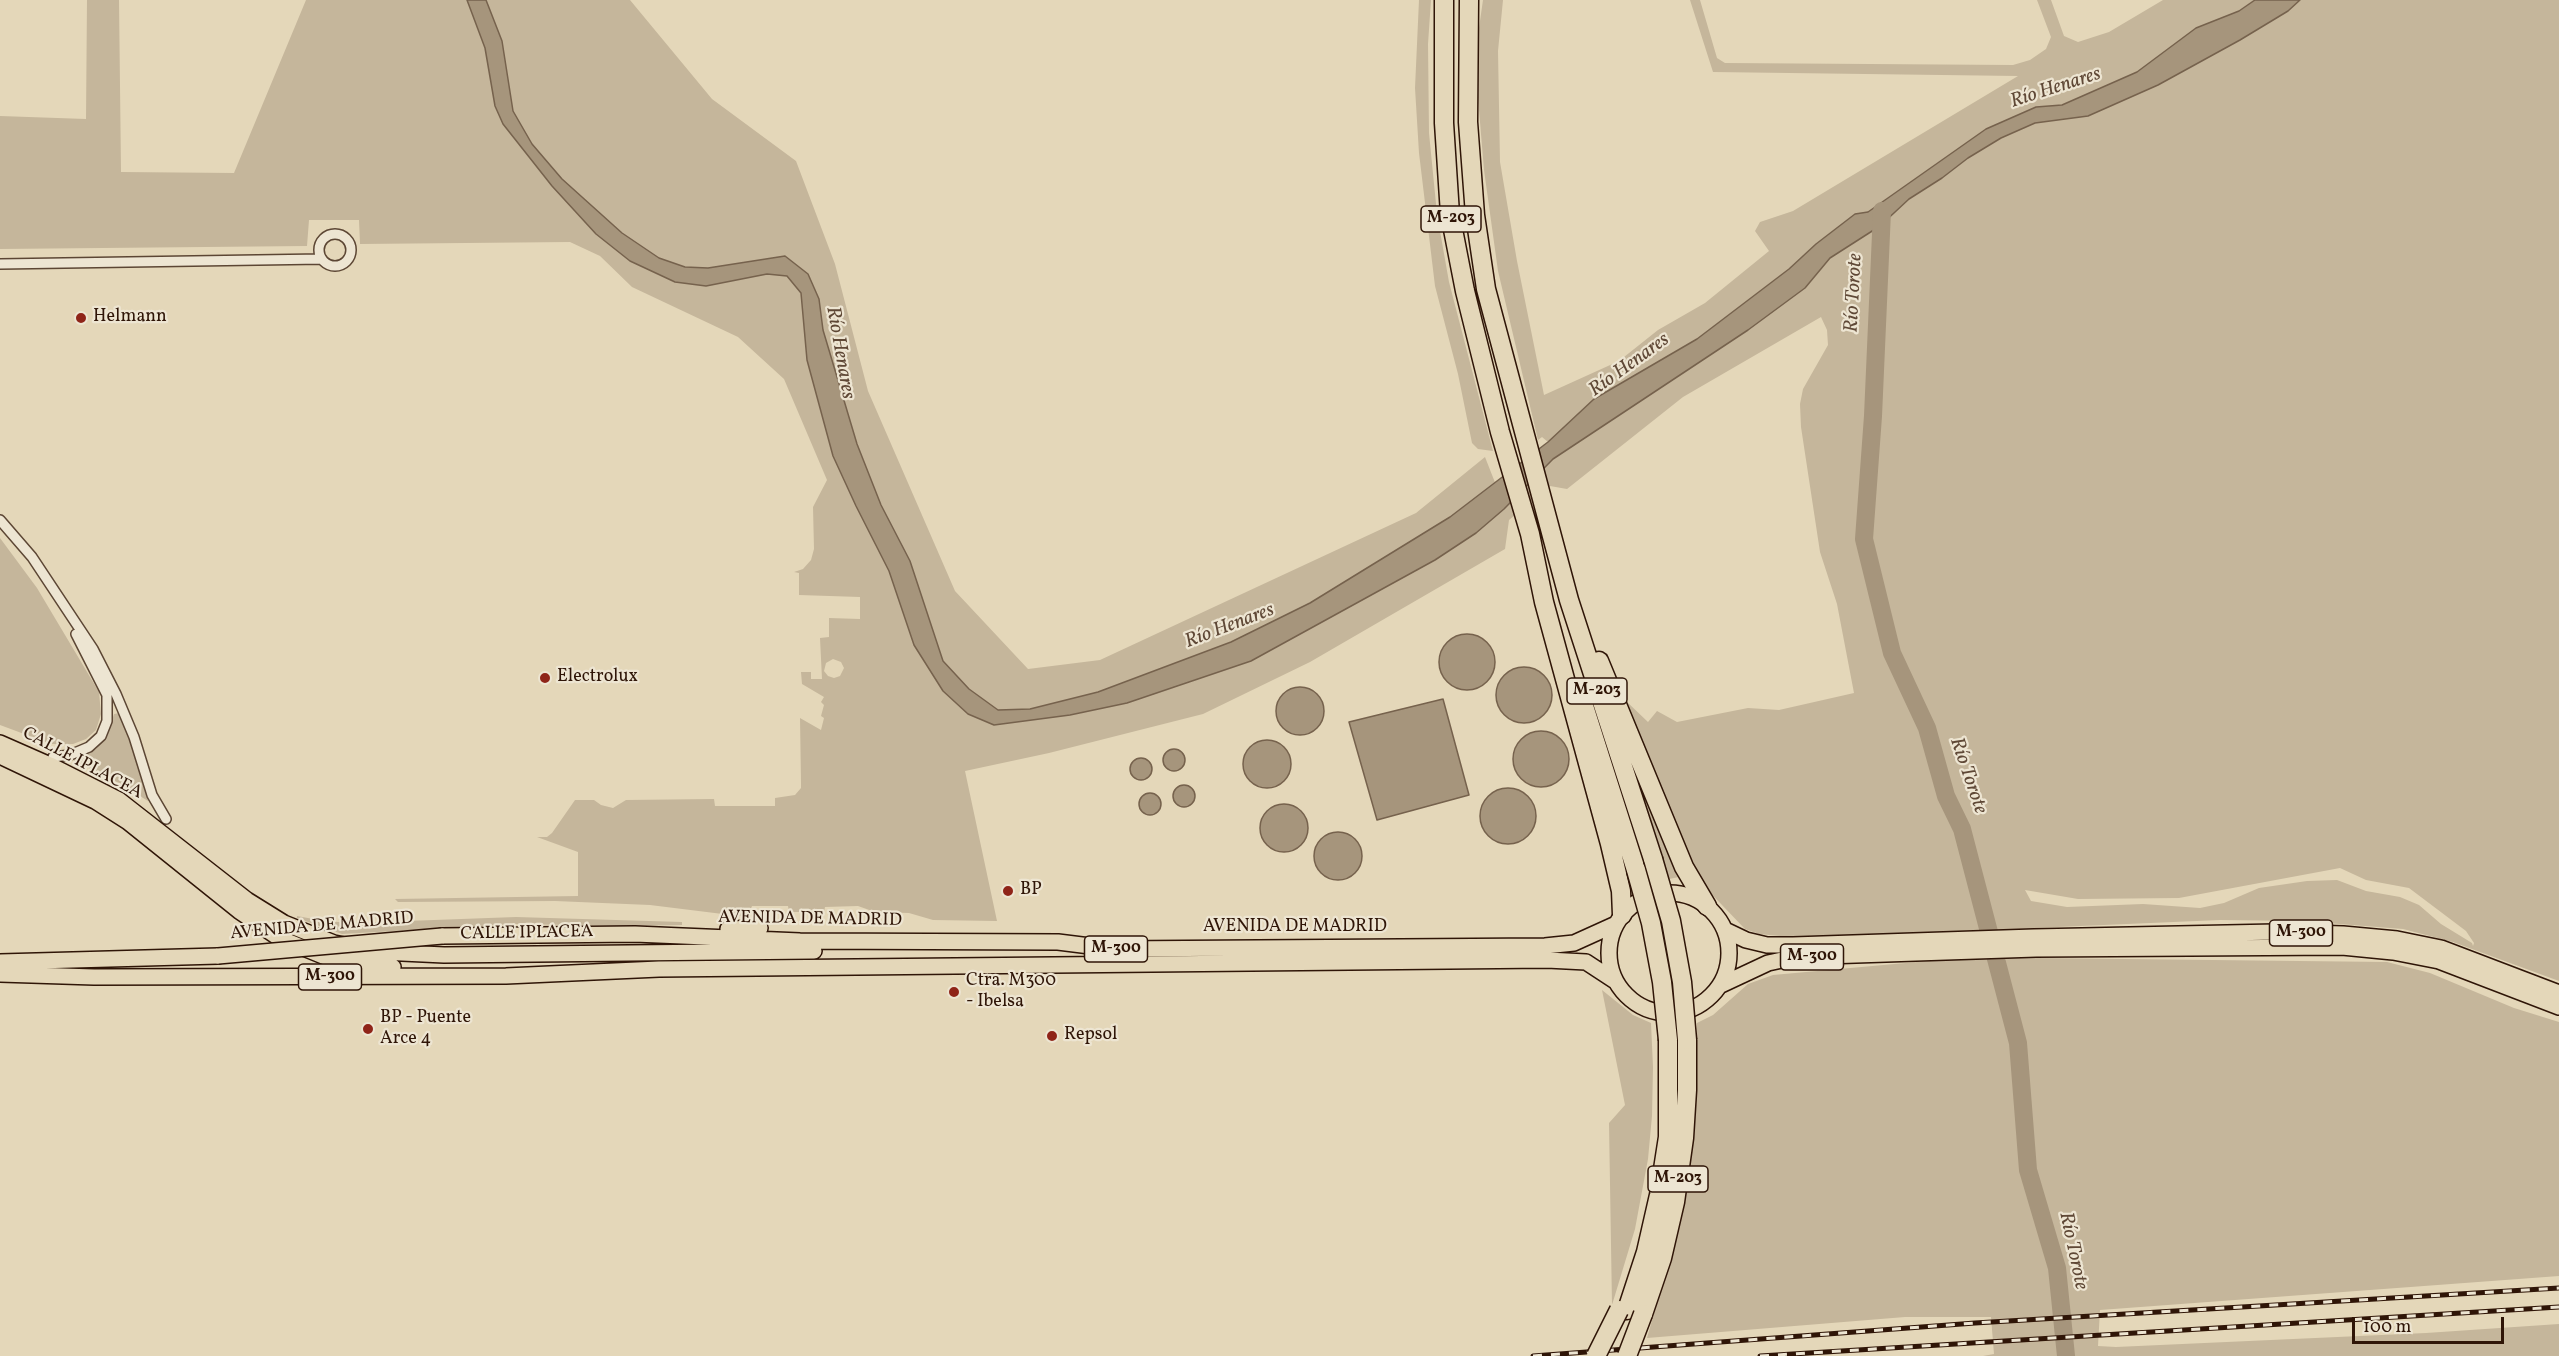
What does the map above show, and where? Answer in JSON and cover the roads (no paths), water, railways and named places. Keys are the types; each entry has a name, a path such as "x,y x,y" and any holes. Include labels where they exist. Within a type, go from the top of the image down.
{"highway":[{"name":"M-203","path":"1444,0 1444,123 1450,214 1465,291 1500,432 1636,870 1651,923 1662,982 1668,1040 1668,1137 1659,1195 1630,1311 1627,1356"},
{"name":"M-203","path":"1469,0 1468,122 1475,215 1486,289 1569,600 1671,921 1682,982 1687,1040 1687,1090 1684,1138 1675,1202 1662,1258 1630,1311"},
{"name":"M-203","path":"1532,540 1544,602 1621,891 1619,919"},
{"path":"1556,546 1609,687 1684,867 1707,906"},
{"path":"1596,1356 1630,1311"},
{"path":"1606,1356 1630,1311"}],"main road":[{"name":"CALLE IPLACEA","path":"0,743 50,765 118,800 247,900 284,923 334,943 381,952 477,955 1114,949"},
{"name":"CALLE IPLACEA","path":"0,756 95,801 142,833 238,911 279,938 328,958 377,967 659,969"},
{"name":"M-300","path":"1615,981 1627,997 1642,1007 1655,1012 1672,1014 1690,1010 1708,1000 1721,985 1729,963 1730,948 1725,930 1717,916 1707,906 1688,896 1670,892 1646,897 1619,919"},
{"name":"AVENIDA DE MADRID","path":"0,962 218,956 442,936 635,934 800,941 1058,942 1114,949 1545,946 1574,943 1619,919"},
{"path":"1615,981 1609,948 1619,919"},
{"path":"635,934 760,928"},
{"name":"M-300","path":"1725,930 1746,940 1767,945 1908,947 2275,932 2397,939 2441,948 2559,993"},
{"name":"M-300","path":"2035,943 2342,947 2393,952 2439,961 2559,1007"},
{"name":"M-300","path":"1721,985 1768,963 1796,957 1908,947"},
{"name":"AVENIDA DE MADRID","path":"0,974 94,977 495,976 659,969 1547,960 1586,962 1615,981"}],"street":[{"path":"0,264 322,259"},
{"path":"0,520 32,557 93,650 116,694 134,738 152,795 166,819"},
{"path":"53,757 70,755 89,747 101,736 107,721 108,706 106,695 59,600"}],"waterway":[{"name":"Río Torote","path":"1882,211 1873,416 1864,539 1892,653 1927,728 1946,796 1962,829 2018,1043 2028,1170 2057,1268 2066,1356"}],"railway":[{"path":"1533,1356 1975,1323 2559,1288"},
{"path":"1760,1356 2559,1307"}],"place":[{"name":"Helmann","path":"81,318"},
{"name":"Electrolux","path":"545,678"},
{"name":"BP","path":"1008,891"},
{"name":"Ctra. M300 - Ibelsa","path":"954,992"},
{"name":"BP - Puente Arce 4","path":"368,1029"},
{"name":"Repsol","path":"1052,1036"}],"water label":[{"name":"Río Henares","path":"2056,89"},
{"name":"Río Henares","path":"839,353"},
{"name":"Río Henares","path":"1630,366"},
{"name":"Río Henares","path":"1230,627"}]}
